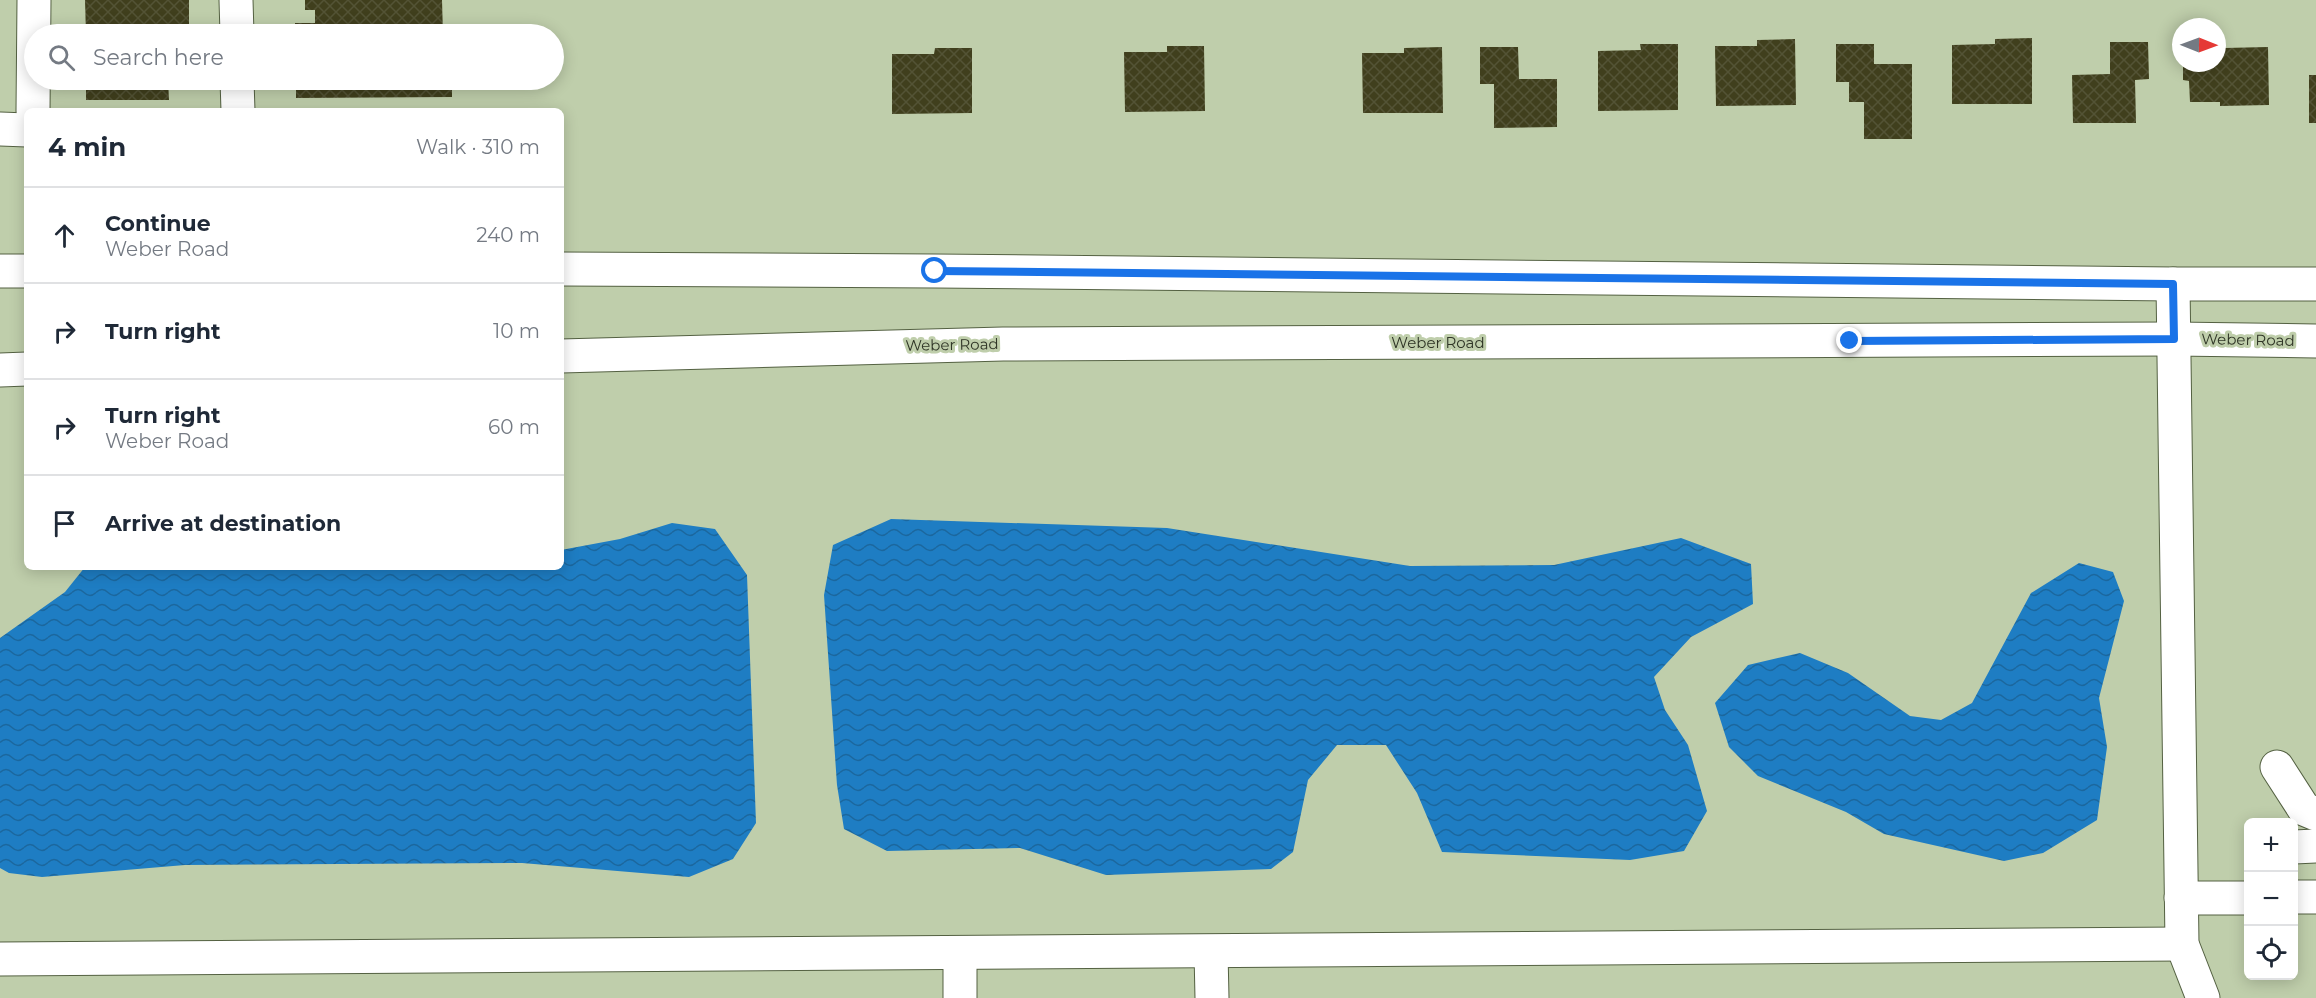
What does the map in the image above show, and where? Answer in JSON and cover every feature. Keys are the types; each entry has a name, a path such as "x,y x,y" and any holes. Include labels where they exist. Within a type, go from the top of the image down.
{"main road":[{"path":"34,0 34,24"},
{"path":"236,0 237,24"},
{"path":"33,90 33,108"},
{"path":"237,90 238,108"},
{"path":"0,129 24,130"},
{"path":"564,269 2316,284"},
{"path":"0,271 24,271"},
{"path":"2173,284 2182,944 2203,998"},
{"name":"Weber Road","path":"564,356 1003,344 2174,339 2316,341"},
{"path":"0,370 24,369"},
{"path":"2277,767 2304,809 2316,814"},
{"path":"2298,847 2316,846"},
{"path":"2298,897 2316,897"},
{"path":"2181,898 2244,898"},
{"path":"0,959 2182,944"},
{"path":"1212,952 1212,998"},
{"path":"960,954 960,998"}],"water":[{"path":"891,519 1167,528 1410,566 1554,565 1681,538 1751,564 1753,604 1691,637 1654,677 1665,710 1688,745 1707,811 1684,851 1630,860 1442,852 1417,793 1386,745 1337,745 1308,780 1293,852 1271,869 1106,875 1020,848 887,851 844,829 837,785 824,595 833,545"},
{"path":"672,523 715,529 747,575 756,823 733,859 689,877 522,863 185,865 42,877 9,873 0,868 0,638 65,592 83,570 564,570 564,549 620,539"},
{"path":"2079,563 2113,572 2124,601 2099,698 2107,747 2097,820 2043,853 2004,861 1884,834 1846,812 1758,776 1729,747 1715,703 1748,665 1800,653 1848,673 1910,716 1941,720 1972,703 2031,593"}],"building":[{"path":"85,0 189,0 189,24 86,24"},
{"path":"305,0 442,0 443,24 295,24 315,23 315,10 305,10"},
{"path":"2032,38 2032,104 1952,104 1952,45 1995,44 1995,39"},
{"path":"1795,39 1796,105 1716,106 1715,46 1757,46 1757,40"},
{"path":"2110,42 2148,42 2149,79 2135,80 2136,123 2073,123 2072,75 2110,74"},
{"path":"1640,44 1678,44 1678,110 1598,111 1598,51 1641,50"},
{"path":"1836,44 1874,44 1874,64 1912,64 1912,139 1864,139 1864,102 1849,102 1849,82 1836,82"},
{"path":"1167,46 1204,46 1205,111 1125,112 1124,52 1167,52"},
{"path":"1442,47 1443,113 1363,113 1362,53 1404,53 1404,48"},
{"path":"1480,47 1518,47 1519,79 1557,79 1557,127 1494,128 1494,84 1480,84"},
{"path":"2268,47 2269,105 2220,106 2220,102 2190,102 2189,81 2183,80 2183,72 2226,72 2226,48"},
{"path":"935,48 972,48 972,113 892,114 892,54 934,54"},
{"path":"2309,75 2316,75 2316,123 2309,123"},
{"path":"86,90 168,90 169,100 86,100"},
{"path":"296,90 452,90 452,97 296,98"}],"route":[{"path":"935,271 2173,284 2174,339 1850,341"}]}
